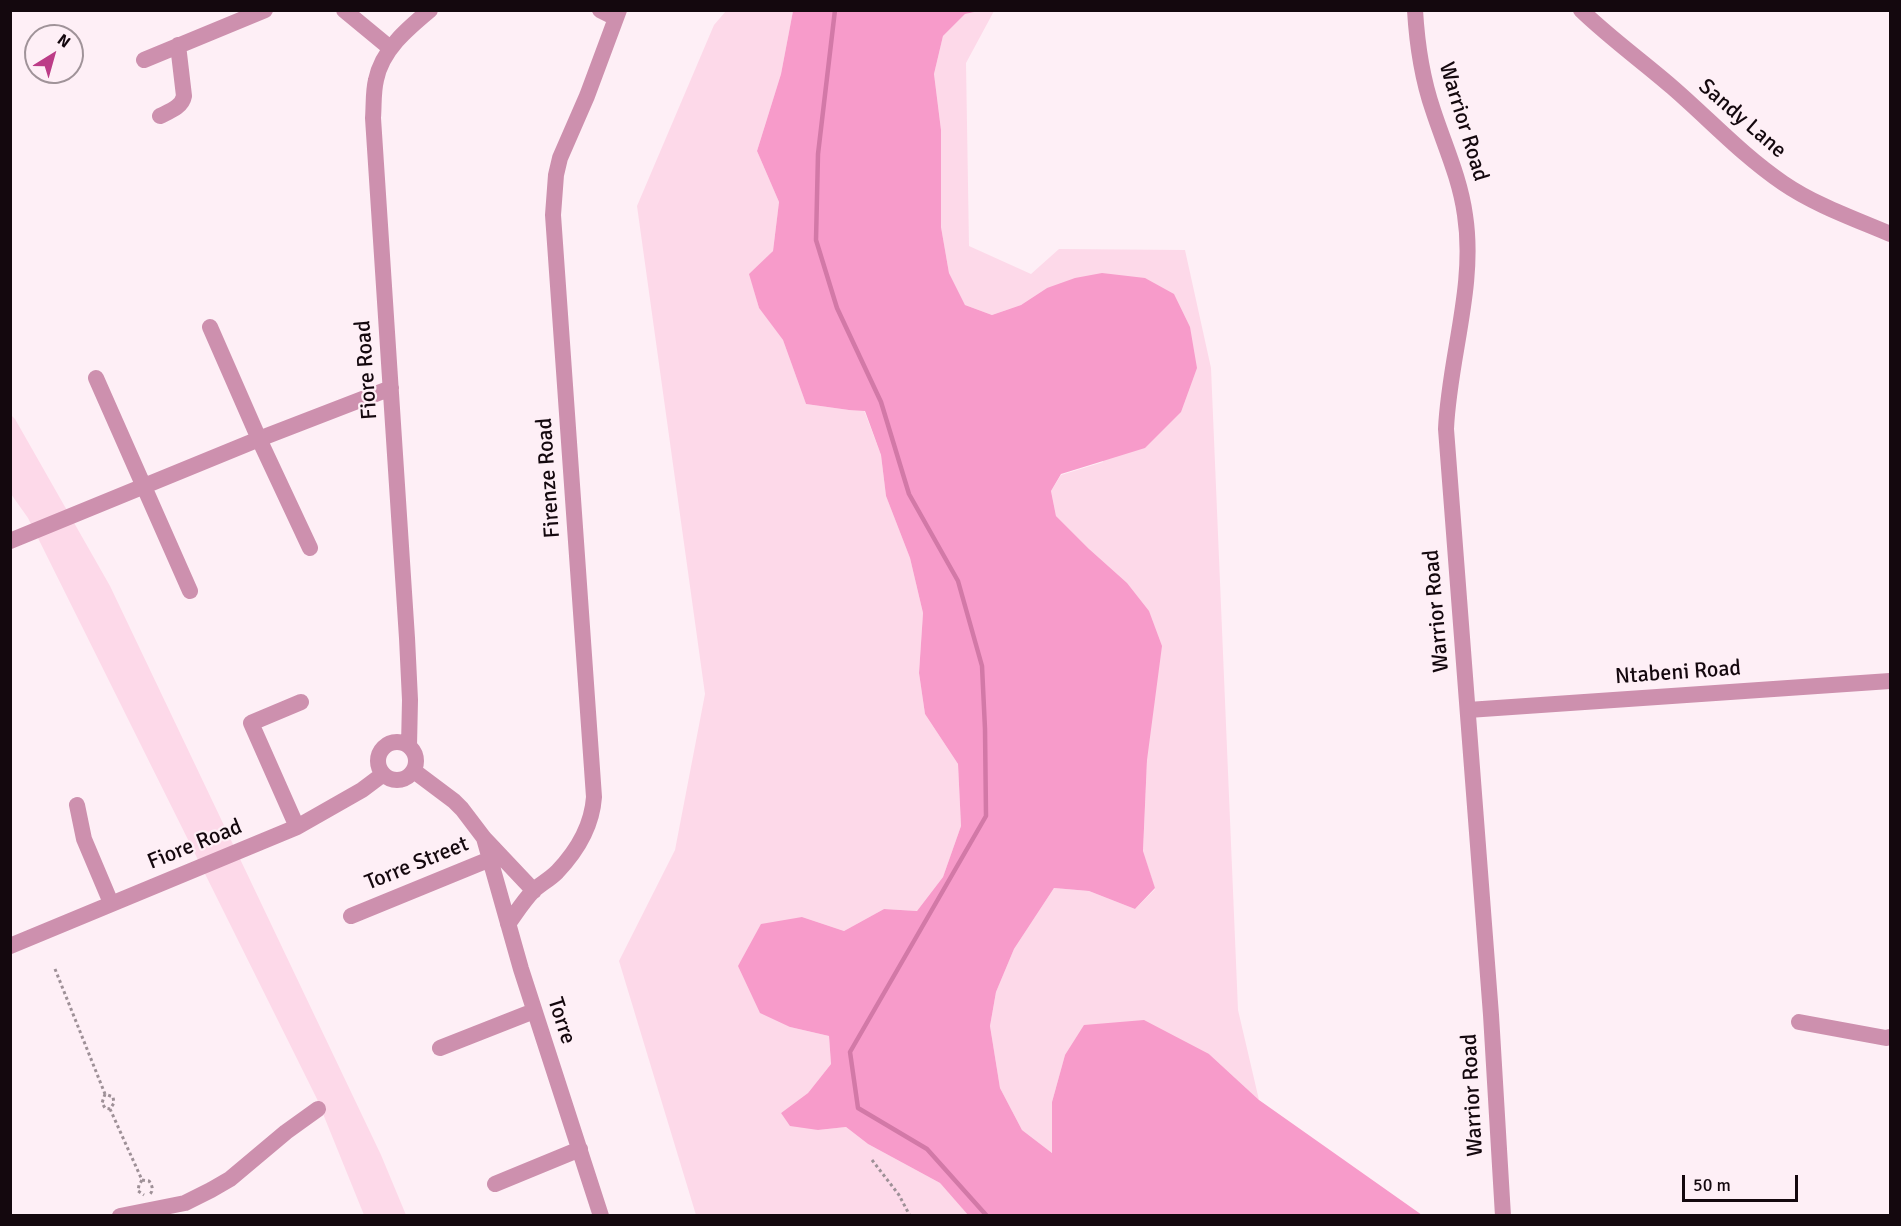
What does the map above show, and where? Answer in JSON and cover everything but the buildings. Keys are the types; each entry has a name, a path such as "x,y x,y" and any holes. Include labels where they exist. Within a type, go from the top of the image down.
{"street":[{"path":"144,60 265,10"},
{"path":"344,10 390,48"},
{"name":"Fiore Road","path":"414,771 416,760 409,746 410,700 407,638 373,138 376,79 382,60 390,48 430,10"},
{"path":"600,10 617,14"},
{"name":"Warrior Road","path":"1415,10 1425,86 1460,188 1466,216 1465,292 1447,406 1446,429 1491,1015 1503,1215"},
{"name":"Sandy Lane","path":"1581,10 1744,154 1784,184 1811,199 1890,234"},
{"name":"Firenze Road","path":"508,924 534,891 557,872 582,839 593,813 594,797 554,215 556,175 560,158 587,96 617,14"},
{"path":"160,116 183,102 178,45"},
{"path":"210,327 310,548"},
{"path":"96,378 190,591"},
{"path":"10,542 259,439 391,388"},
{"name":"Ntabeni Road","path":"1468,710 1890,681"},
{"path":"297,827 251,723 301,702"},
{"path":"409,746 401,742 385,745 377,759 378,768 382,775 393,781 405,779 414,771"},
{"name":"Torre","path":"414,771 454,801 472,820 495,857 534,891"},
{"name":"Fiore Road","path":"10,946 297,827 362,790 382,775"},
{"path":"77,805 84,839 111,903"},
{"name":"Torre","path":"495,857 508,924 601,1215"},
{"name":"Torre Street","path":"351,916 495,857"},
{"path":"440,1048 534,1011"},
{"path":"1799,1022 1890,1037"},
{"path":"120,1215 185,1203 211,1190 230,1179 286,1132 318,1109"},
{"path":"495,1184 580,1149"}],"path":[{"path":"56,969 105,1094 102,1103 105,1108 110,1109 142,1180"},
{"path":"105,1094 113,1097 114,1103 110,1109"},
{"path":"872,1160 899,1195 910,1215"},
{"path":"142,1180 149,1181 152,1185 152,1192 149,1195 143,1195 138,1191 142,1180"}],"shaded area":[{"path":"726,11 793,11 781,74 757,151 779,202 773,251 750,275 759,308 783,340 806,404 864,410 881,455 886,496 910,558 923,613 919,673 925,714 958,764 961,826 943,877 917,911 884,909 844,931 802,917 790,1027 829,1036 831,1064 808,1093 781,1113 818,1130 846,1127 868,1144 940,1183 968,1215 696,1215 619,961 675,850 705,694 637,206 714,25"},
{"path":"793,11 979,11 965,14 943,36 934,74 941,130 941,227 949,273 965,305 992,315 1021,305 1047,288 1075,278 1102,273 1145,278 1174,294 1190,327 1197,368 1181,412 1145,448 1061,474 1051,491 1056,516 1127,583 1149,611 1162,646 1147,760 1143,851 1155,888 1135,909 1089,891 1054,888 1014,949 996,992 990,1026 1000,1088 1022,1130 1052,1153 1052,1102 1065,1055 1084,1025 1144,1020 1209,1054 1259,1100 1422,1215 968,1215 940,1183 868,1144 846,1127 818,1130 790,1126 781,1113 808,1093 831,1064 829,1036 790,1027 760,1013 738,966 761,924 802,917 844,931 884,909 917,911 943,877 961,826 958,764 925,714 919,673 923,613 910,558 886,496 881,455 865,411 806,404 783,340 759,308 749,274 773,251 779,202 757,151 781,74"},
{"path":"994,11 966,63 969,246 1031,274 1059,249 1185,250 1211,368 1238,1010 1259,1100 1209,1054 1065,1055 1052,1102 1052,1153 1022,1130 1000,1088 990,1026 996,992 1014,949 1054,888 1089,891 1135,909 1155,889 1143,852 1147,760 1089,549 1056,516 1051,491 1061,475 1103,462 1047,288 1021,305 992,315 965,305 949,273 941,227 941,130 934,74 943,36 965,14"},
{"path":"10,414 15,419 110,586 381,1155 406,1215 364,1215 317,1099 28,518 11,494"}],"waterway":[{"path":"835,10 818,154 816,240 837,308 881,402 909,494 958,581 982,666 985,729 986,816 850,1052 858,1108 927,1149 987,1216"}]}
